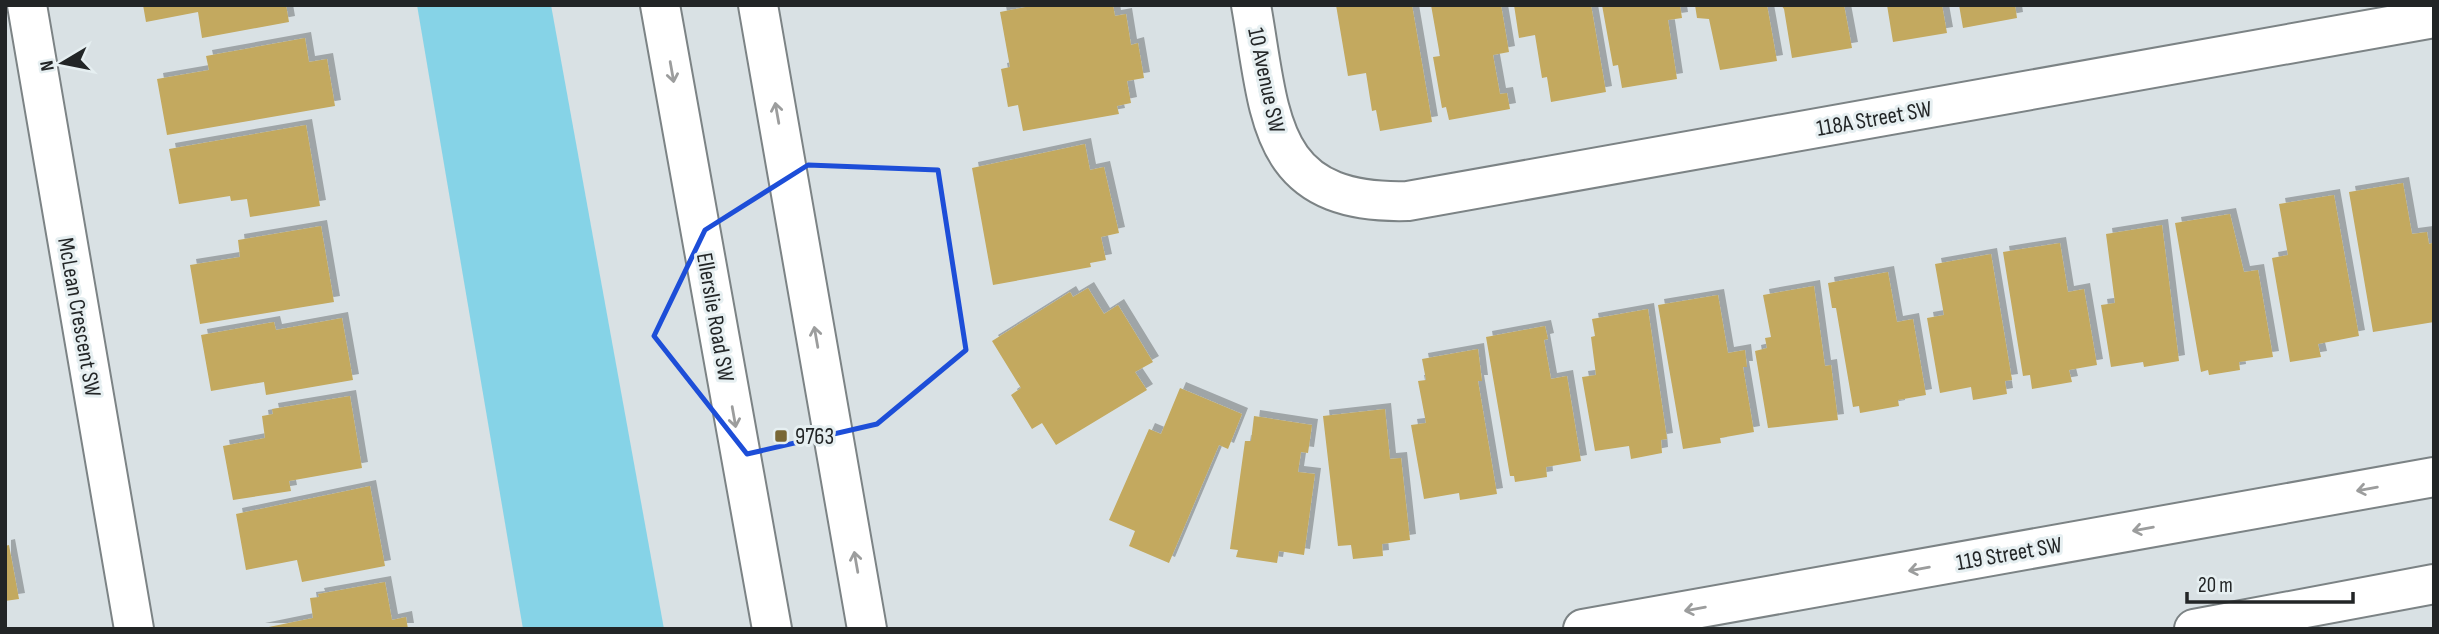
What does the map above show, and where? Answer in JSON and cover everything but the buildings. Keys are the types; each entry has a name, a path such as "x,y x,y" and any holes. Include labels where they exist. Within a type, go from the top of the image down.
{"street":[{"name":"McLean Crescent SW","path":"27,5 134,629"},
{"name":"Ellerslie Road SW","path":"660,5 772,629"},
{"path":"758,5 867,629"},
{"name":"10 Avenue SW","path":"1251,5 1271,116 1279,140 1293,165 1316,184"},
{"name":"118A Street SW","path":"1316,184 1342,195 1374,202 1408,201 2434,18"},
{"name":"119 Street SW","path":"1583,629 2434,477"},
{"path":"2194,629 2434,584"}],"highlighted area":[{"path":"808,165 938,170 966,350 877,424 747,454 654,336 705,230"}],"shaded area":[{"path":"417,5 551,5 664,629 523,629"}],"place":[{"name":"9763","path":"781,436"}]}
